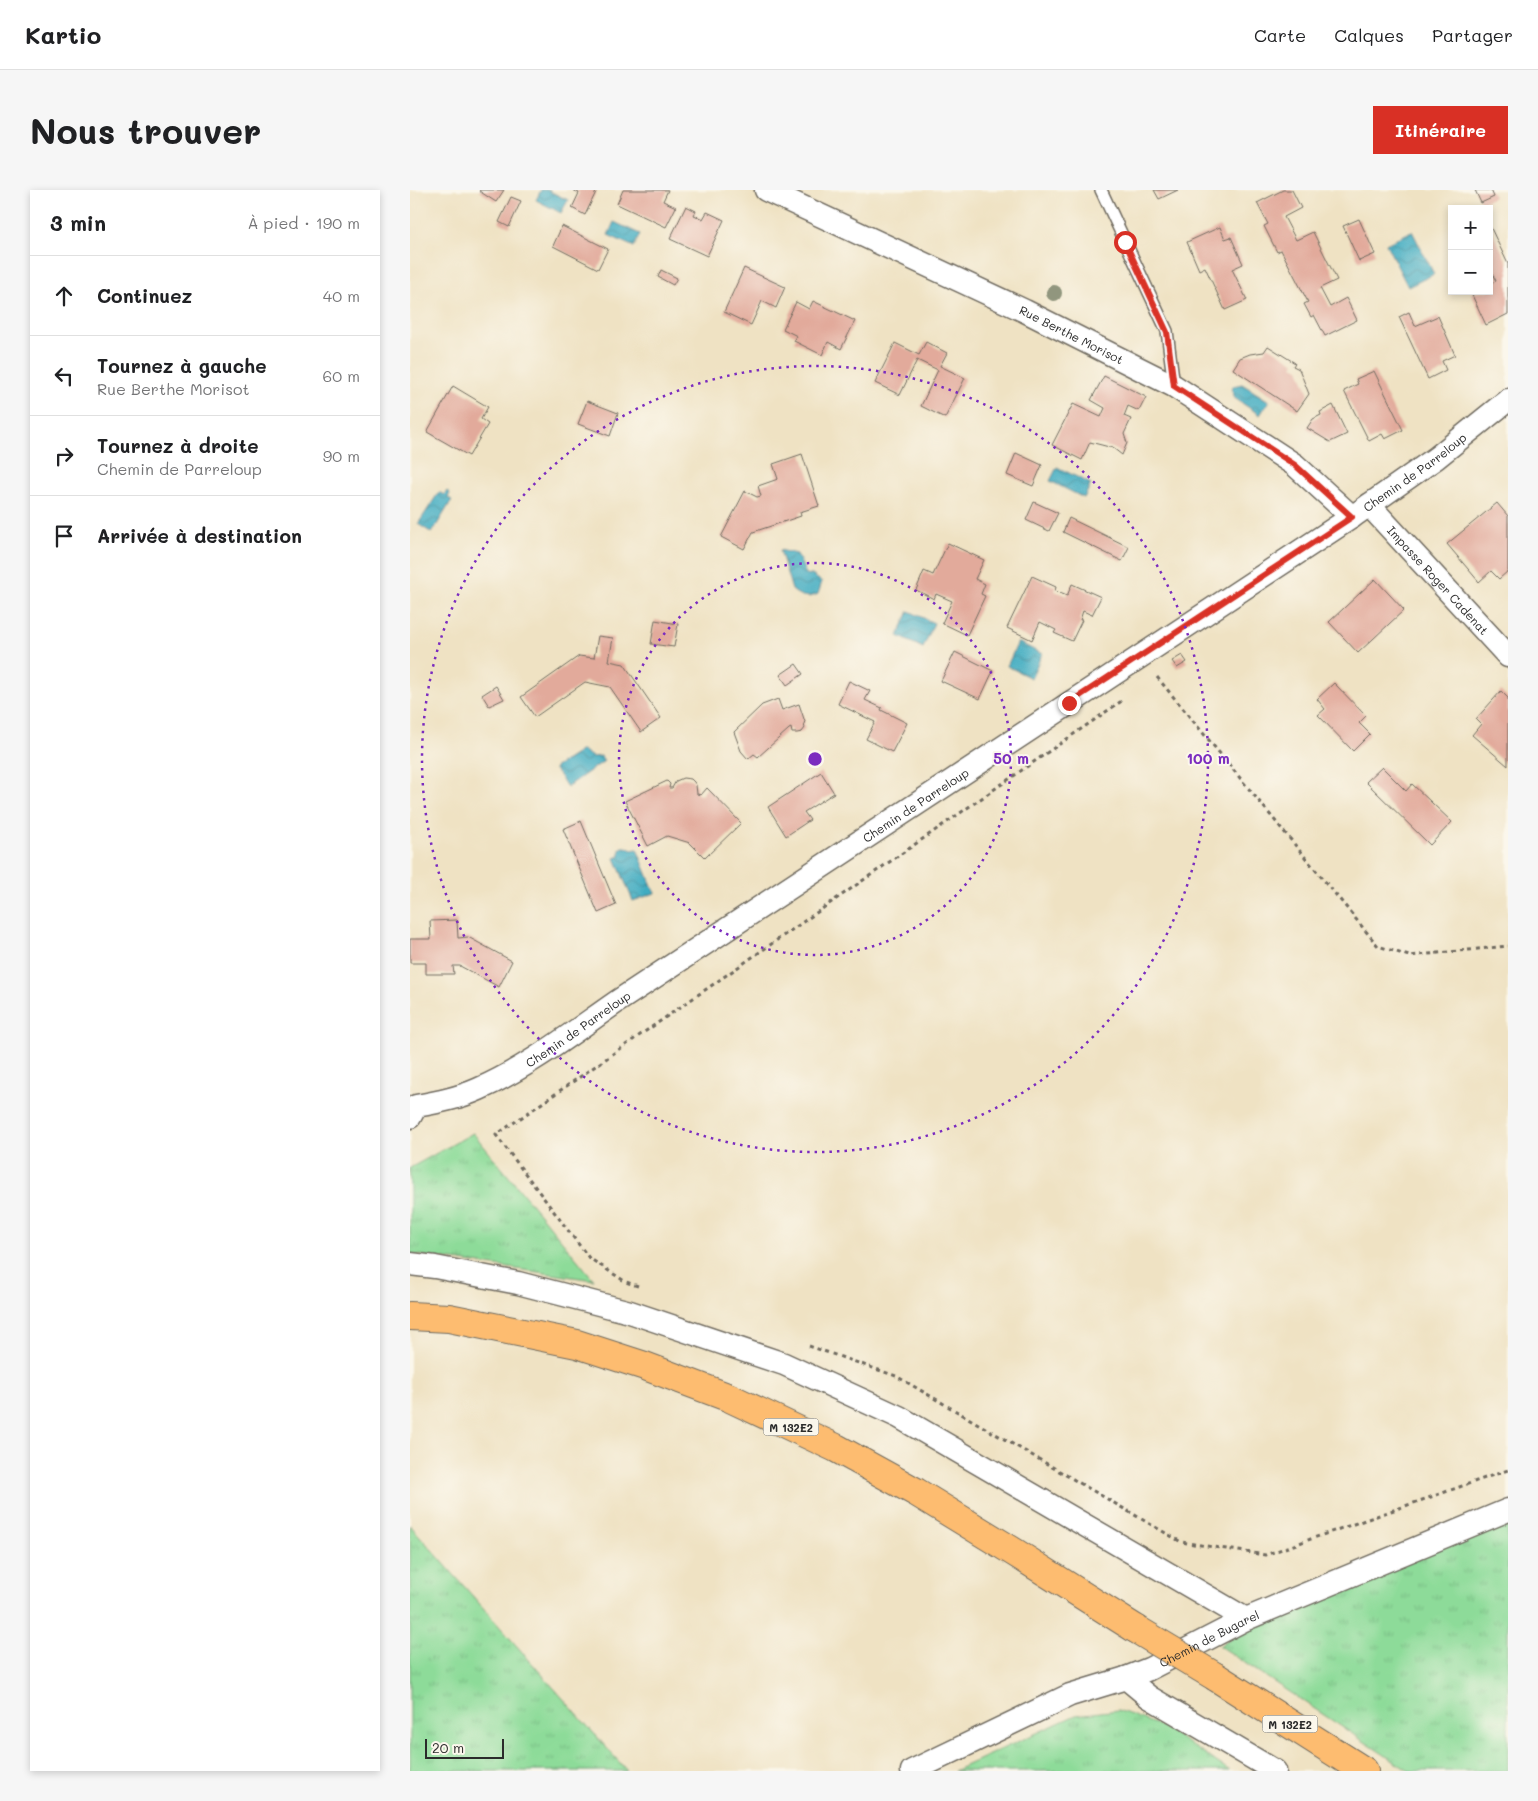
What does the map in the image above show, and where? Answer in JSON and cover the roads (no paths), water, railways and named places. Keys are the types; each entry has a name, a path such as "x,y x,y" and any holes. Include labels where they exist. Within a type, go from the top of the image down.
{"main road":[{"name":"M 132E2","path":"410,1316 449,1318 577,1344 645,1366 730,1398 836,1448 908,1488 1014,1552 1364,1771"}],"street":[{"name":"Rue Berthe Morisot","path":"766,190 1025,310 1174,386 1295,465 1360,511"},
{"name":"Chemin de Parreloup","path":"412,1107 448,1100 478,1090 519,1070 651,980 1360,511 1436,458 1508,400"},
{"name":"Impasse Roger Cadenat","path":"1360,511 1508,656"},
{"path":"410,1264 518,1283 630,1312 784,1364 899,1417 1246,1620"},
{"name":"Chemin de Bugarel","path":"912,1771 1070,1694 1126,1678 1149,1669 1246,1620 1508,1510"},
{"path":"1126,1678 1149,1697 1275,1771"}],"lane":[{"path":"1101,190 1167,332 1174,386"}],"water":[{"path":"541,190 547,190 568,200 561,213 536,200"},
{"path":"614,222 640,234 634,247 608,235"},
{"path":"1412,231 1434,274 1408,287 1386,244"},
{"path":"1242,384 1269,401 1260,415 1233,397 1233,386"},
{"path":"1057,467 1091,484 1084,498 1050,481"},
{"path":"447,491 450,493 448,498 452,500 432,533 418,524 439,492 444,495"},
{"path":"780,550 797,554 806,574 812,575 822,582 818,594 805,596 792,590"},
{"path":"909,611 934,623 923,648 898,636"},
{"path":"1018,642 1042,654 1031,678 1007,666"},
{"path":"582,750 592,757 601,756 604,761 567,787 554,768"},
{"path":"623,847 632,850 637,849 655,893 633,901 615,858 620,856 620,849"}]}
